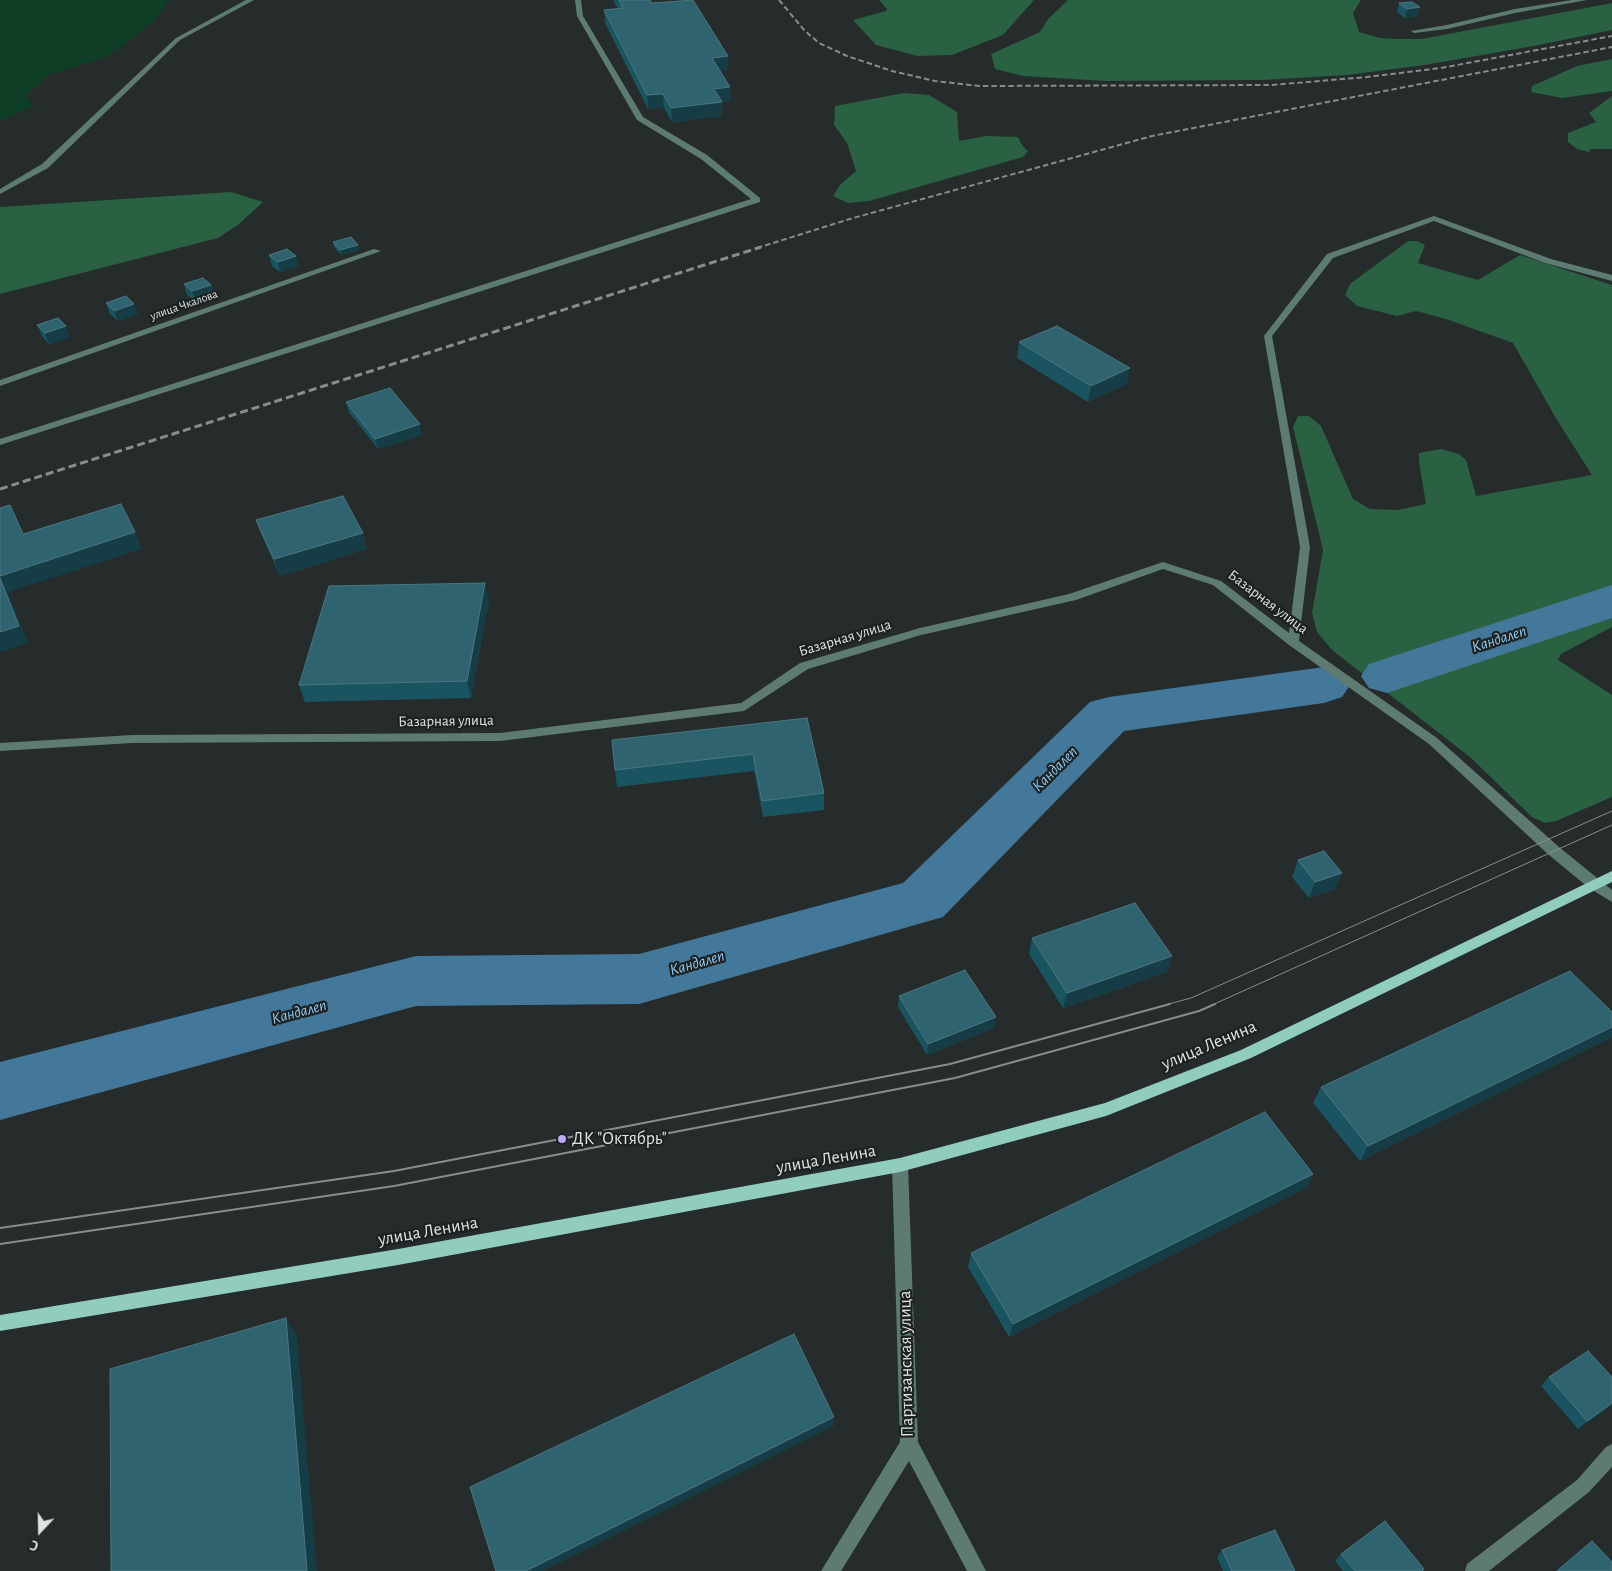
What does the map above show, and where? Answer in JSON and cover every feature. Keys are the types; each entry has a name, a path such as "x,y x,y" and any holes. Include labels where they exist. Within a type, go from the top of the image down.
{"main road":[{"name":"улица Ленина","path":"0,1323 398,1257 900,1165 1106,1109 1246,1054 1612,876"}],"street":[{"path":"0,192 45,166 178,39 251,0"},
{"path":"0,442 757,200 704,157 640,118 580,16 578,0"},
{"path":"1414,31 1447,27 1515,11 1584,0"},
{"path":"1293,642 1305,547 1268,336 1330,256 1434,218 1548,261 1612,278"},
{"name":"улица Чкалова","path":"0,383 377,251"},
{"name":"Базарная улица","path":"0,747 132,739 500,737 744,707 804,666 920,632 1072,597 1163,565 1217,583 1293,642 1433,741 1554,851 1612,897"},
{"name":"Партизанская улица","path":"830,1571 909,1444 900,1165"},
{"path":"909,1444 977,1571"},
{"path":"1474,1571 1583,1486 1612,1453"}],"green space":[{"path":"0,0 169,0 155,20 123,46 104,58 48,75 26,96 34,106 0,121"},
{"path":"879,0 1034,0 1003,35 952,55 917,56 876,45 853,20 886,11 887,9"},
{"path":"1068,0 1361,0 1353,13 1359,32 1380,38 1397,39 1422,39 1612,3 1612,30 1425,65 1347,75 1262,80 1106,81 1023,76 995,69 991,54 1040,32 1048,19"},
{"path":"1612,59 1612,91 1562,98 1531,92 1532,86 1577,66"},
{"path":"904,93 929,95 957,112 959,141 985,136 1018,137 1028,151 1023,157 869,201 848,203 833,196 840,185 856,171 847,143 834,125 835,106"},
{"path":"1612,96 1612,149 1591,149 1589,152 1577,149 1568,142 1568,133 1596,122 1589,113"},
{"path":"231,192 263,202 239,224 218,238 0,294 0,207"},
{"path":"1408,241 1417,241 1425,245 1418,263 1478,280 1520,255 1612,285 1612,627 1561,654 1558,660 1612,695 1612,797 1556,821 1545,823 1532,817 1470,757 1332,650 1317,632 1312,613 1323,550 1293,427 1298,416 1309,416 1321,426 1353,499 1370,509 1397,510 1426,504 1419,453 1441,449 1459,454 1466,460 1476,496 1592,475 1557,420 1513,343 1446,319 1416,311 1397,316 1357,306 1345,295 1350,284"}],"building":[{"path":"619,0 650,0 652,3 693,0 728,56 712,58 730,87 714,89 722,102 671,108 663,94 647,95 604,10 623,8"},
{"path":"1412,2 1420,7 1407,9 1399,3"},
{"path":"351,237 358,245 340,250 333,242"},
{"path":"287,249 296,256 278,262 269,255"},
{"path":"203,278 211,285 192,291 184,284"},
{"path":"126,296 134,304 114,311 106,303"},
{"path":"58,318 66,326 45,333 37,325"},
{"path":"1057,326 1130,368 1091,386 1019,342"},
{"path":"390,388 420,424 375,439 346,402"},
{"path":"343,496 363,533 274,559 256,520"},
{"path":"121,504 135,532 0,576 0,508 10,505 23,534"},
{"path":"0,578 19,626 0,632"},
{"path":"485,583 467,681 299,685 329,586"},
{"path":"807,718 824,793 762,801 753,754 615,770 612,740"},
{"path":"1324,851 1342,873 1315,882 1298,860"},
{"path":"1135,903 1172,956 1067,993 1032,938"},
{"path":"965,970 996,1017 928,1044 899,996"},
{"path":"1570,971 1612,1012 1612,1027 1368,1146 1321,1087"},
{"path":"1265,1112 1313,1174 1013,1324 971,1253"},
{"path":"286,1318 307,1571 111,1571 110,1369"},
{"path":"794,1334 834,1417 526,1571 496,1571 470,1487"},
{"path":"1588,1351 1612,1377 1612,1403 1587,1421 1549,1377"},
{"path":"1385,1521 1424,1569 1422,1571 1355,1571 1341,1554"},
{"path":"1275,1530 1295,1571 1232,1571 1222,1550"},
{"path":"1592,1541 1612,1562 1612,1571 1557,1571"}],"waterway":[{"name":"Кандалеп","path":"1387,676 1612,601"},
{"name":"Кандалеп","path":"0,1091 416,981 639,979 922,901 1109,715 1324,685"}],"tram line":[{"path":"1165,1005 1191,998 1612,811"},
{"path":"1212,1005 1612,825"},
{"path":"0,1228 394,1171 950,1064 1170,1004"},
{"path":"0,1244 394,1186 955,1078 1199,1011 1215,1004"}],"railway":[{"path":"779,0 805,31 819,43 847,56 892,71 935,81 979,86 1272,85 1367,77 1441,68 1612,36"},
{"path":"757,248 853,218 1152,136 1612,47"},
{"path":"0,489 761,247"}],"place":[{"name":"ДК \"Октябрь\"","path":"562,1139"}]}
